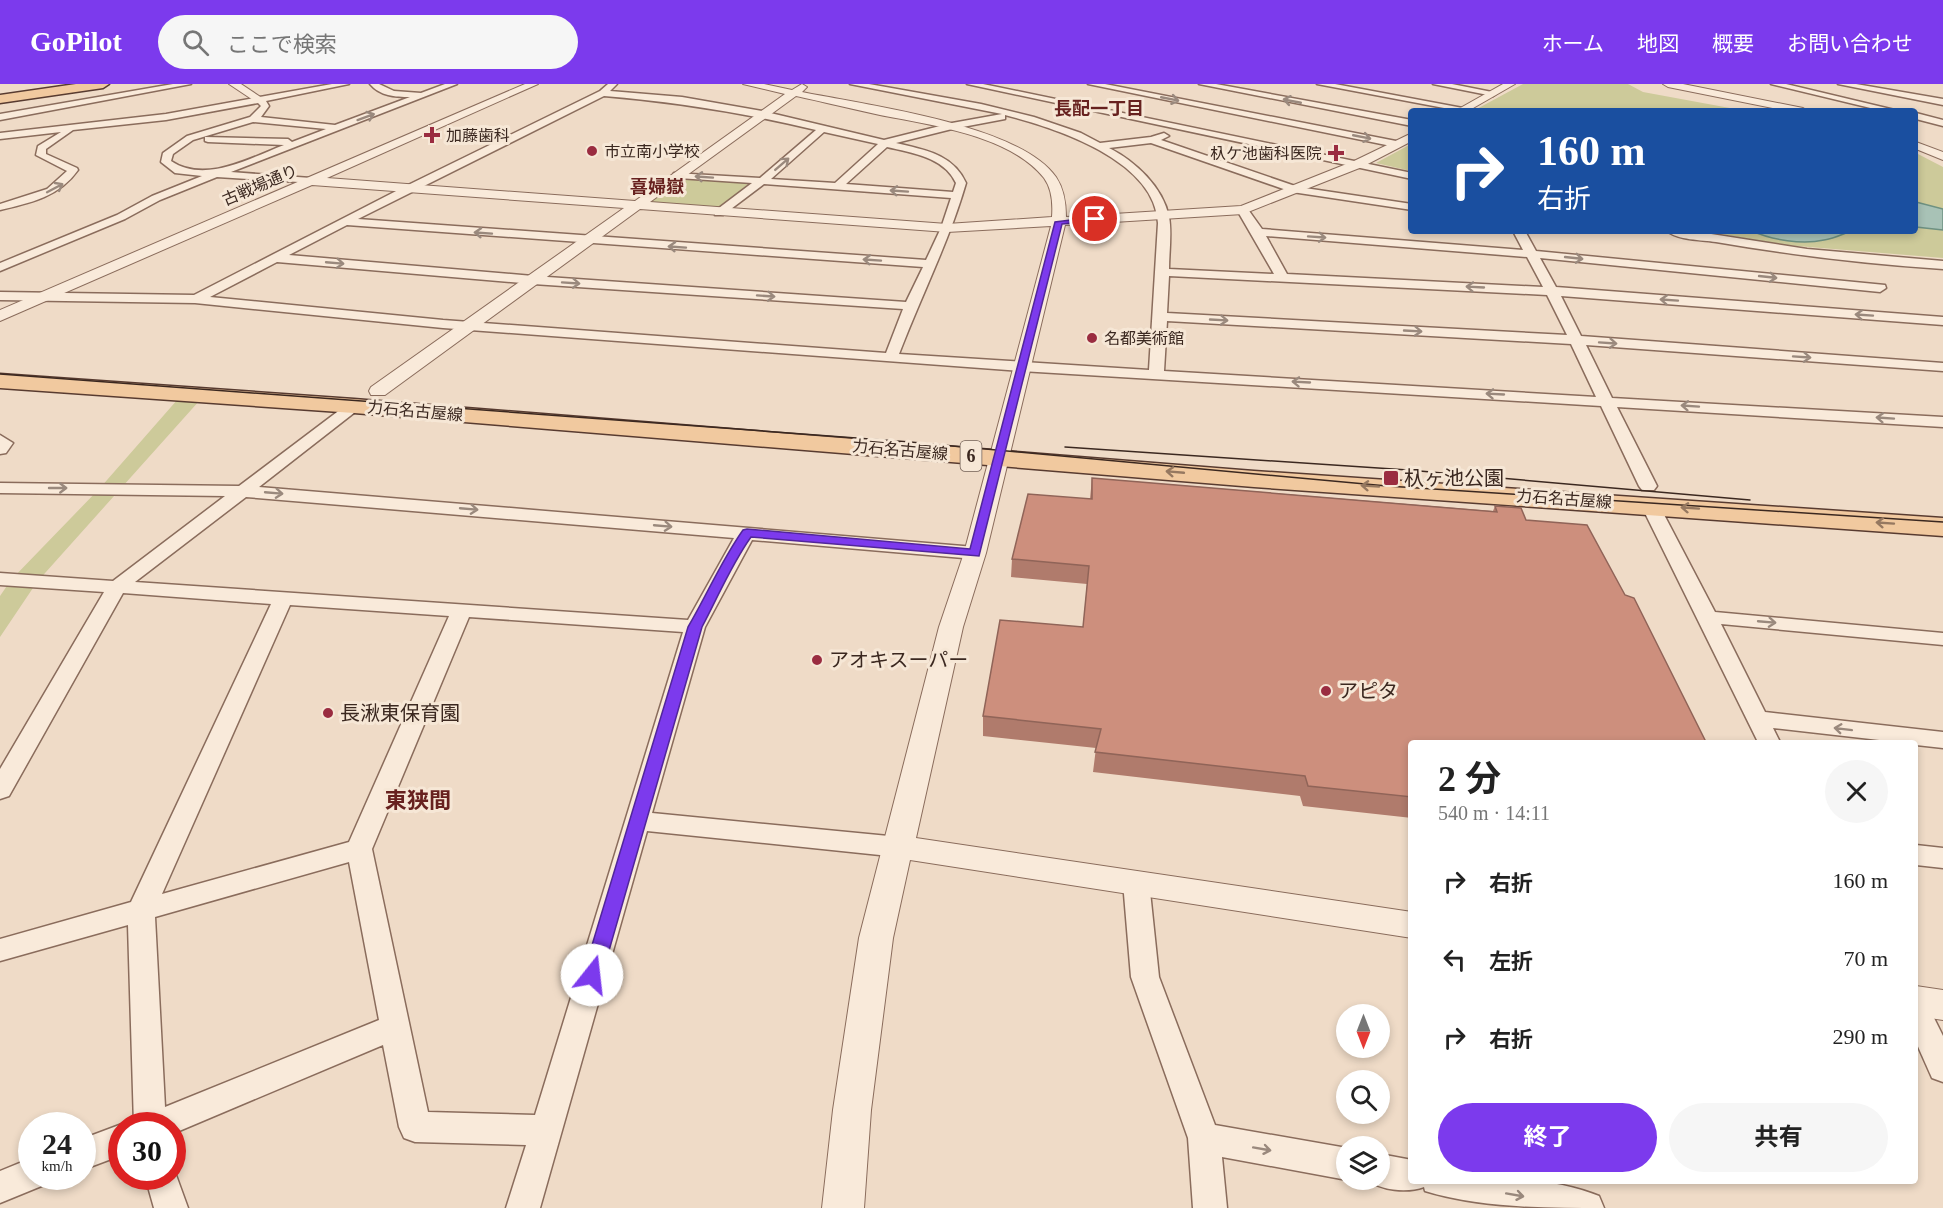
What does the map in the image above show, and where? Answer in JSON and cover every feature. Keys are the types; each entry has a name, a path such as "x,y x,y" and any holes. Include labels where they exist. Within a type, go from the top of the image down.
{"main road":[{"path":"0,98 84,84"},
{"path":"0,98 103,84"},
{"name":"力石名古屋線","path":"0,363 378,391 1001,448 1292,481 1943,508"},
{"name":"力石名古屋線","path":"0,381 1001,448"},
{"name":"力石名古屋線","path":"1649,495 1943,527"}],"street":[{"path":"0,117 187,84"},
{"path":"239,84 265,106 261,113 253,119 190,138 168,153 166,162 179,171 213,175 947,228 1243,210 1358,164 1408,138"},
{"path":"0,136 166,117 345,84"},
{"path":"374,84 377,89 388,93 425,96"},
{"path":"0,267 213,175 453,84"},
{"name":"古戦場通り","path":"0,316 533,84"},
{"path":"195,300 406,190 603,93 614,84"},
{"path":"748,84 800,88 952,126 1002,144 1029,159 1047,173 1058,193 1058,222 975,553 951,627 876,938 852,1110 843,1208"},
{"path":"854,84 1016,115 1064,129 1100,146 1127,163 1153,189 1163,215 1163,272 1156,374"},
{"path":"971,84 1062,101 1408,175"},
{"path":"1092,84 1109,85 1396,144"},
{"path":"1203,84 1408,122"},
{"path":"1321,84 1451,108"},
{"path":"1437,84 1493,93"},
{"path":"1466,108 1510,84"},
{"path":"1668,84 1788,108"},
{"path":"1775,84 1809,87 1884,108"},
{"path":"1842,84 1943,102"},
{"path":"837,187 885,143 952,126 1016,115 1109,85"},
{"path":"378,391 800,88"},
{"path":"603,93 682,100 762,114 913,150 943,161 955,170 961,183 947,228 911,306 891,357"},
{"path":"1918,117 1943,123"},
{"path":"253,119 339,127"},
{"path":"0,207 43,194 67,181 73,170 41,155 41,148 71,128"},
{"path":"1100,146 1152,140 1185,128"},
{"path":"719,213 762,181 822,129"},
{"path":"190,138 297,142"},
{"path":"1152,140 1296,190 1408,206"},
{"path":"1918,146 1943,156"},
{"path":"678,176 957,195"},
{"path":"1243,210 1258,232 1282,278"},
{"path":"347,222 930,264"},
{"path":"1258,232 1532,254 1887,295"},
{"path":"1521,234 1606,400 1718,642 1769,740"},
{"path":"1691,234 1774,248 1862,259 1943,265"},
{"path":"0,254 31,254"},
{"path":"277,258 533,280 911,306"},
{"path":"1862,259 1906,318"},
{"path":"1163,272 1552,291 1943,321"},
{"path":"0,296 195,300 470,327 1021,367 1606,400 1943,422"},
{"path":"1160,317 1575,340 1943,367"},
{"path":"0,790 117,587 354,406"},
{"path":"0,440 5,443 0,449"},
{"path":"0,488 242,491 975,553"},
{"path":"523,1208 695,627 713,595 730,556 747,533"},
{"path":"0,579 695,627"},
{"path":"149,1112 141,910 284,599"},
{"path":"462,610 359,849 416,1127 547,1130"},
{"path":"1708,617 1943,639"},
{"path":"1758,719 1943,740"},
{"path":"638,821 899,847 1408,924"},
{"path":"0,950 359,849"},
{"path":"1918,855 1943,858"},
{"path":"1136,882 1145,977 1204,1138 1210,1208"},
{"path":"1918,1001 1943,1005"},
{"path":"1918,1015 1943,1068"},
{"path":"186,1113 396,1026"},
{"path":"1204,1138 1336,1162"},
{"path":"1390,1172 1408,1175"},
{"path":"0,1187 18,1180"},
{"path":"1458,1184 1587,1208"},
{"path":"166,1190 171,1208"}],"shaded area":[{"path":"1523,84 1628,84 1643,92 1730,108 1479,108"},
{"path":"1408,146 1408,170 1376,163"},
{"path":"1918,154 1943,167 1943,258 1785,245 1721,234 1918,234"},
{"path":"681,179 748,184 718,210 646,203"},
{"path":"1918,203 1943,209 1943,230 1918,227"},
{"path":"1760,234 1844,234 1834,238 1806,242"},
{"path":"178,399 200,400 37,582 0,637 0,596 11,580 100,488"}],"building":[{"name":"アピタ","path":"1092,478 1497,512 1495,506 1521,508 1526,520 1587,525 1625,595 1634,598 1705,740 1408,740 1408,797 1308,786 1305,776 1095,752 1101,729 983,716 1000,620 1083,627 1089,566 1012,559 1028,494 1092,499"}],"tram line":[{"path":"0,374 910,442 1387,486 1943,522"},
{"path":"1065,447 1408,470 1750,500"}],"place":[{"name":"加藤歯科","path":"432,135"},
{"name":"市立南小学校","path":"592,151"},
{"name":"杁ケ池歯科医院","path":"1336,153"},
{"name":"名都美術館","path":"1092,338"},
{"name":"杁ヶ池公園","path":"1391,478"},
{"name":"アオキスーパー","path":"817,660"},
{"name":"アピタ","path":"1326,691"},
{"name":"長湫東保育園","path":"328,713"}],"district":[{"name":"長配一丁目","path":"1099,109"},
{"name":"喜婦嶽","path":"657,187"},
{"name":"東狭間","path":"418,800"}],"route":[{"path":"592,975 695,627 713,595 730,556 747,533 975,553 1058,222 1095,219"}]}
